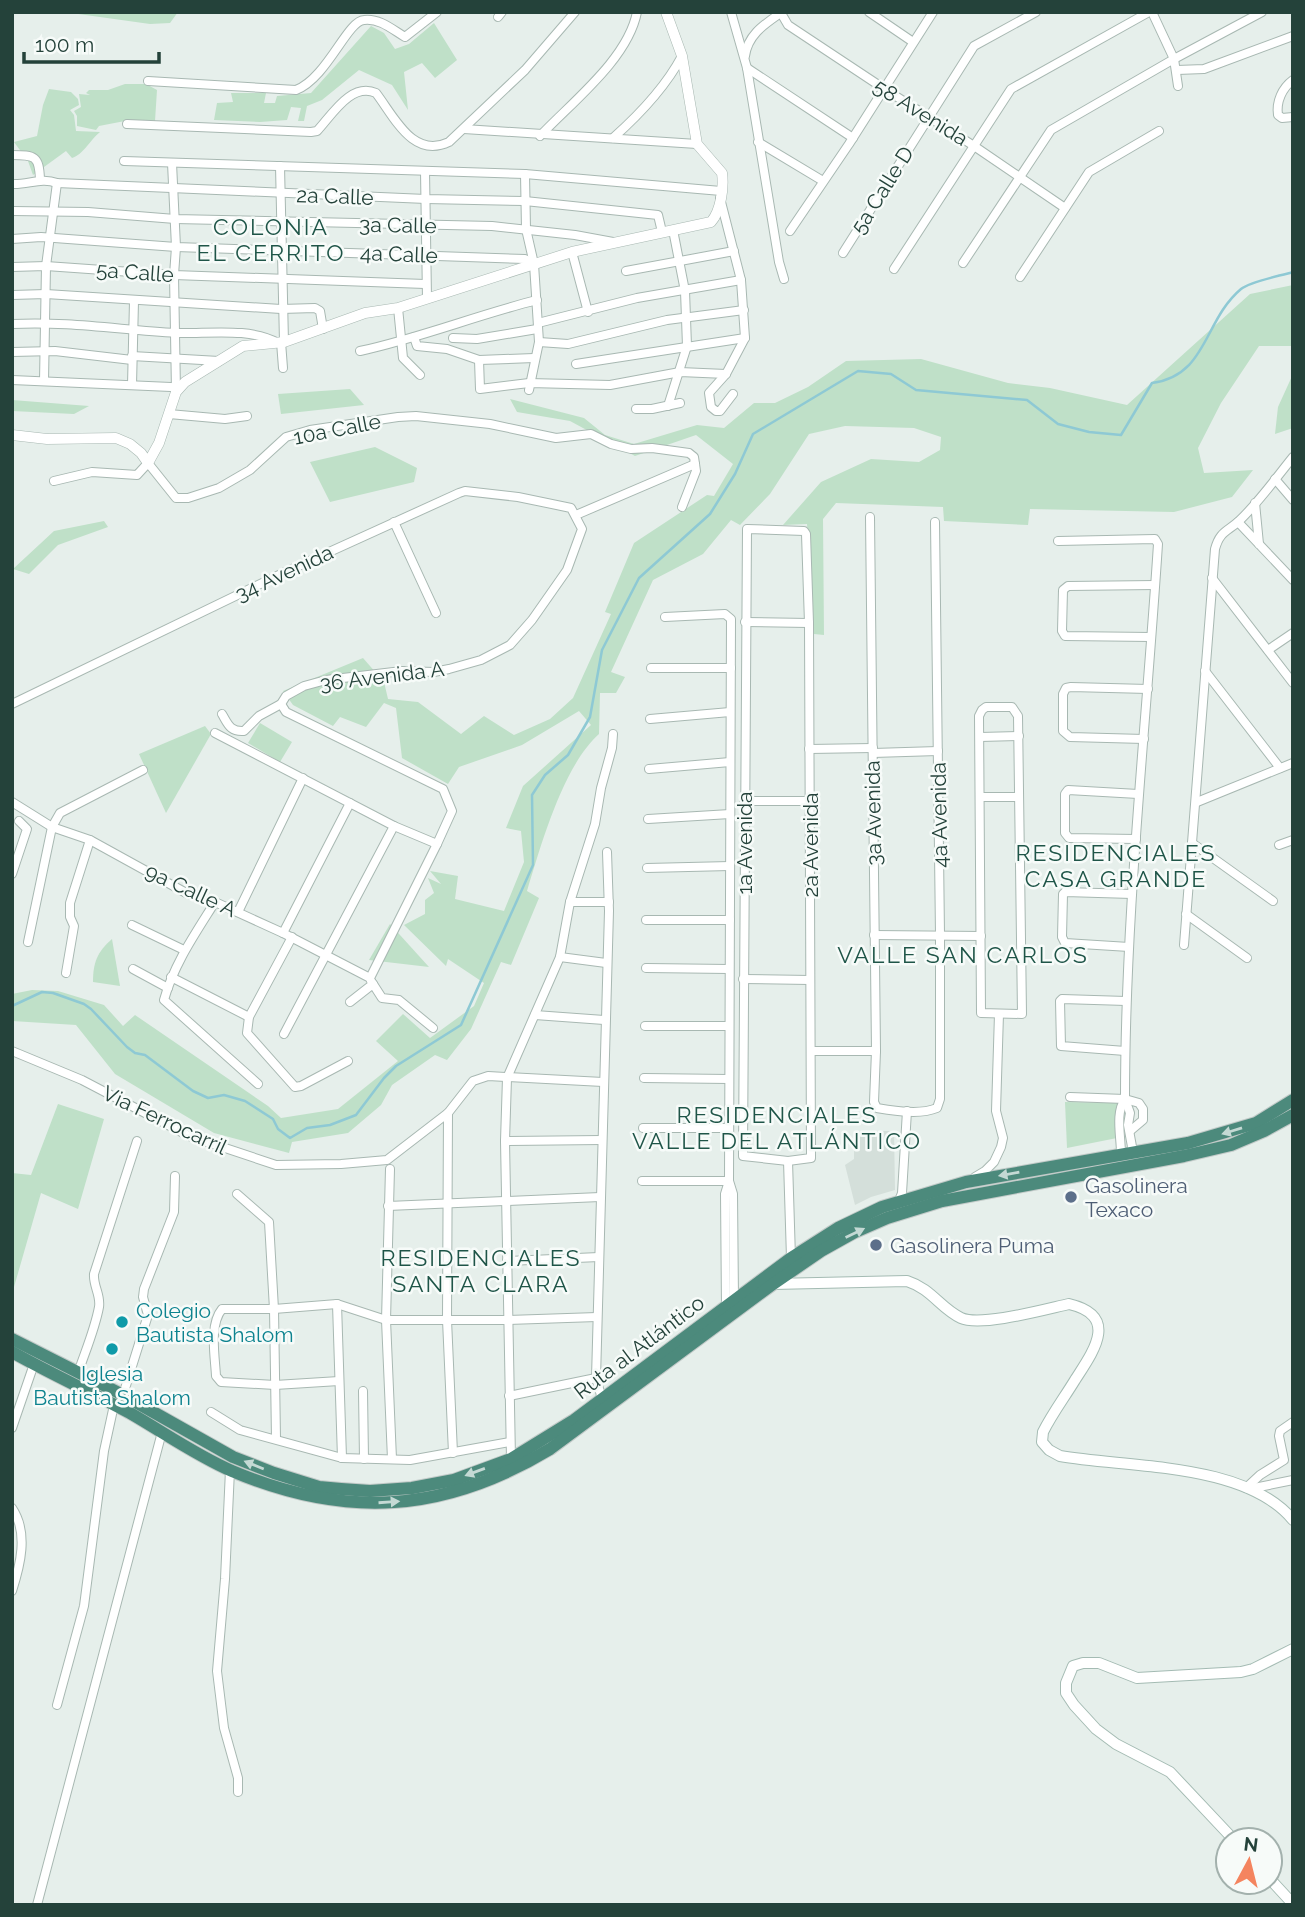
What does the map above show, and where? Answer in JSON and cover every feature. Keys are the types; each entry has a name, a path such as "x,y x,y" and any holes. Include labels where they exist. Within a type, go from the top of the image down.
{"highway":[{"name":"Ruta al Atlántico","path":"12,1352 274,1474 319,1486 370,1491 412,1488 454,1480 511,1459 574,1420 791,1258 838,1228 899,1201 966,1182 1188,1143 1233,1131 1256,1123 1293,1100"},
{"name":"Ruta al Atlántico","path":"12,1339 78,1373 162,1432 230,1470 317,1499 369,1503 416,1500 458,1492 515,1470 550,1449 773,1284 821,1251 855,1232 887,1218 942,1201 1184,1156 1231,1144 1264,1131 1293,1115"},
{"path":"1097,1172 1101,1165 1098,1158"}],"main road":[{"path":"773,1284 907,1281 922,1286 963,1319 979,1322 1069,1304 1081,1307 1091,1313 1097,1322 1097,1346 1043,1432 1042,1442 1049,1450 1060,1456 1144,1465 1248,1488 1277,1504 1293,1520"},
{"path":"1221,1826 1170,1772 1116,1744 1096,1729 1066,1693 1066,1683 1073,1666 1083,1663 1110,1666 1137,1678 1156,1678 1253,1669 1293,1648"}],"street":[{"path":"148,81 296,90 306,86 323,70 352,25 359,21 371,20 386,25 405,37 437,12"},
{"path":"127,124 310,132 317,131 354,92 369,90 376,93 408,136 416,142 438,147 449,142 464,129 525,70 575,12"},
{"path":"540,136 594,81 618,52 634,28 637,12"},
{"path":"12,380 132,385 174,390 243,346 281,342 365,313 398,308 572,252 711,222 721,195 723,178 720,168 697,144 682,56 666,12"},
{"path":"731,12 746,64 784,279"},
{"path":"869,12 913,42"},
{"path":"790,231 933,12"},
{"name":"5a Calle D","path":"843,253 974,46 1036,12"},
{"path":"894,269 1016,85 1151,12 1174,59 1178,86"},
{"path":"963,263 1051,131 1174,59 1262,12"},
{"path":"746,64 748,42 753,34 782,13"},
{"name":"58 Avenida","path":"782,13 789,25 1065,208"},
{"path":"1177,71 1204,69 1293,36"},
{"path":"613,138 662,88 682,56"},
{"path":"746,64 853,138"},
{"path":"1293,80 1282,91 1277,109 1282,118 1293,117"},
{"path":"464,129 540,136 697,144"},
{"path":"1020,277 1093,168 1159,131"},
{"path":"758,142 823,181"},
{"path":"12,155 35,158 39,163 40,179"},
{"path":"124,161 525,174 721,195"},
{"path":"54,481 92,472 137,475 148,463 159,443 169,414 177,359 172,163"},
{"path":"279,166 283,369"},
{"path":"425,171 427,298"},
{"path":"525,174 526,229 534,264 539,342 529,387"},
{"name":"2a Calle","path":"12,184 40,179 57,183 279,194 525,201 658,215 662,232"},
{"path":"44,381 46,266 57,183"},
{"path":"721,195 741,280 745,338 726,374 709,393 711,407 720,411 733,394"},
{"name":"3a Calle","path":"12,211 88,212 175,219 492,226 615,242"},
{"path":"668,406 687,346 688,317 673,229"},
{"name":"4a Calle","path":"12,239 525,259 534,264"},
{"path":"625,271 734,251"},
{"path":"572,252 588,312"},
{"name":"5a Calle","path":"12,267 46,266 174,275 425,284"},
{"path":"453,338 477,339 537,326 637,298 741,280"},
{"path":"12,295 318,309 323,329"},
{"path":"360,351 401,342 491,311 537,300"},
{"path":"132,385 134,301"},
{"path":"398,308 403,358 420,375"},
{"path":"539,342 568,344 639,326 744,310"},
{"path":"12,324 44,322 132,330 243,334 281,342"},
{"path":"414,337 417,346 447,349 479,360 534,358"},
{"path":"576,364 745,338"},
{"path":"12,352 44,351 219,361"},
{"path":"479,360 480,388 610,385 680,372 726,374"},
{"path":"636,409 652,409 680,403"},
{"path":"169,414 225,419 247,416"},
{"name":"10a Calle","path":"12,435 47,439 116,438 135,448 176,498 183,499 219,488 250,470 286,437 310,430 416,416 490,424 556,438 591,435 631,449 652,448 689,453 694,457 695,464"},
{"path":"1184,945 1212,578 1218,539 1225,530 1238,522 1293,457"},
{"path":"576,515 695,464 696,471 682,507"},
{"path":"1275,479 1293,500"},
{"name":"34 Avenida","path":"12,704 283,573 464,491 566,506 576,515"},
{"path":"1255,503 1259,544"},
{"name":"36 Avenida A","path":"222,714 229,727 237,732 244,731 259,716 281,704 286,696 304,686 326,680 402,671 434,672 481,660 510,645 532,620 567,570 582,529 576,515"},
{"name":"3a Avenida","path":"870,517 876,1051 874,1102 877,1108 906,1111"},
{"path":"394,522 436,613"},
{"name":"4a Avenida","path":"906,1111 930,1111 937,1108 940,1099 935,522"},
{"path":"1238,522 1293,580"},
{"name":"1a Avenida","path":"788,1161 743,1156 747,529 805,532"},
{"name":"2a Avenida","path":"788,1161 811,1157 809,623 805,532"},
{"path":"1058,541 1154,539 1158,544 1138,794 1126,1001 1125,1099 1130,1112 1126,1128 1127,1153"},
{"path":"1212,578 1293,683"},
{"path":"1152,637 1065,636 1062,631 1063,590 1068,586 1155,585"},
{"path":"665,617 728,615 731,619 729,1181 733,1194 730,1303"},
{"path":"745,622 809,623"},
{"path":"1268,650 1293,633"},
{"path":"651,668 731,668"},
{"path":"1205,671 1280,768"},
{"path":"1144,739 1065,735 1063,694 1066,688 1071,687 1148,689"},
{"path":"281,704 286,712 443,789 452,811 443,835 371,981 350,1002"},
{"path":"986,707 1012,707 1018,716 1019,736 1022,1014 981,1013 979,716 982,710 986,707"},
{"path":"650,719 730,712"},
{"path":"215,733 394,826 437,844"},
{"path":"511,1459 505,1140 507,1078 560,957 570,902 595,824 613,734"},
{"path":"980,737 1019,736"},
{"path":"809,749 939,751"},
{"path":"649,769 730,762"},
{"path":"1196,802 1293,763"},
{"path":"28,942 52,827 60,813 143,770"},
{"path":"238,912 303,778"},
{"path":"1136,839 1069,838 1065,833 1065,794 1068,790 1138,794"},
{"path":"981,797 1019,797"},
{"path":"744,801 810,801"},
{"name":"9a Calle A","path":"12,802 52,827 90,840 188,894 238,912 325,955 371,981 382,998 399,1000 433,1028"},
{"path":"348,1061 295,1087 249,1037 247,1031 249,1017 350,803"},
{"path":"12,874 27,830 15,824 26,812"},
{"path":"648,819 730,814"},
{"path":"284,1034 394,826"},
{"path":"66,973 74,926 70,903 90,840"},
{"path":"1279,845 1293,840"},
{"path":"1192,843 1273,901"},
{"path":"602,1399 596,1378 609,902 607,852"},
{"path":"647,869 730,866"},
{"path":"1129,947 1065,943 1062,937 1063,894 1132,894"},
{"path":"215,902 184,950 164,1000 258,1084"},
{"path":"570,902 609,902"},
{"path":"1186,914 1247,958"},
{"path":"646,920 730,920"},
{"path":"132,925 184,950"},
{"path":"874,935 981,936"},
{"path":"560,957 606,962"},
{"path":"133,968 168,988"},
{"path":"646,968 729,969"},
{"path":"171,977 249,1017"},
{"path":"743,979 810,979"},
{"path":"1125,1051 1061,1046 1060,1001 1126,1001"},
{"path":"966,1182 994,1162 1003,1138 996,1111 999,1014"},
{"path":"535,1015 604,1020"},
{"path":"645,1026 729,1026"},
{"name":"Via Ferrocarril","path":"12,1051 82,1080 189,1136 276,1165 387,1160 447,1113 473,1081 488,1076 603,1082"},
{"path":"811,1051 876,1051"},
{"path":"644,1078 729,1079"},
{"path":"1070,1097 1125,1099 1139,1103 1144,1114 1137,1127 1126,1128"},
{"path":"899,1201 902,1193 906,1111"},
{"path":"447,1113 447,1320 453,1453"},
{"path":"643,1128 729,1128"},
{"path":"505,1140 601,1140"},
{"path":"78,1373 99,1308 94,1274 137,1141"},
{"path":"788,1161 791,1258"},
{"path":"390,1170 387,1320 393,1460"},
{"path":"57,1705 84,1606 104,1451 148,1315 143,1297 144,1289 174,1212 176,1175"},
{"path":"642,1181 729,1181"},
{"path":"237,1194 269,1222 274,1309 276,1439"},
{"path":"388,1206 600,1197"},
{"path":"507,1261 599,1257"},
{"path":"337,1304 341,1458"},
{"path":"339,1381 275,1385 221,1382 216,1376 215,1321 219,1311 337,1304 387,1320 597,1317"},
{"path":"12,1429 16,1406 34,1364"},
{"path":"509,1396 596,1378"},
{"path":"363,1391 364,1459"},
{"path":"211,1412 240,1430 341,1458 410,1460 510,1442"},
{"path":"1248,1488 1260,1475 1284,1460 1279,1431 1293,1422"},
{"path":"37,1905 162,1432"},
{"path":"230,1470 217,1671 224,1728 238,1778 238,1792"},
{"path":"1248,1488 1293,1480"},
{"path":"12,1508 20,1529 21,1552 19,1572 12,1591"}],"shaded area":[{"path":"854,1131 894,1131 895,1190 855,1205 845,1165 854,1159"}],"green space":[{"path":"64,12 178,12 170,23 150,24"},
{"path":"434,23 457,60 435,78 422,63 404,72 408,110 392,85 359,70 322,100 307,106 304,121 298,121 301,108 291,107 287,120 214,120 217,103 233,102 231,93 266,93 264,103 275,103 277,96 311,93 371,26 384,33 395,49 409,44"},
{"path":"125,84 146,84 157,90 155,121 130,120 99,126 96,130 77,126 74,111 81,107 79,94 90,95 86,93 89,90 108,90"},
{"path":"49,89 71,92 78,99 79,105 70,110 74,115 76,131 100,132 76,156 72,158 66,151 33,175 28,161 14,142 37,136"},
{"path":"1293,285 1293,346 1259,346 1221,403 1198,448 1204,473 1253,470 1232,497 1174,512 1030,509 1028,525 944,521 943,507 836,503 823,519 824,635 814,634 807,524 783,525 821,482 871,459 919,462 940,450 941,437 914,428 845,426 809,434 770,494 740,525 731,520 703,554 653,580 611,672 625,677 616,693 600,693 599,734 575,766 546,830 527,891 539,898 511,965 501,962 471,1029 447,1060 435,1055 392,1085 381,1105 348,1133 292,1142 289,1153 214,1133 115,1074 76,1025 12,1021 12,994 32,990 58,991 104,1005 123,1026 135,1015 268,1106 281,1118 338,1109 398,1061 376,1041 403,1014 430,1038 474,1006 484,983 448,959 446,966 404,925 425,914 425,900 434,893 428,878 441,884 430,871 458,876 455,899 504,911 524,862 521,831 506,828 523,786 591,725 579,711 522,745 459,767 448,784 402,758 396,708 384,703 366,727 340,717 333,726 293,705 283,691 363,658 384,682 388,699 418,702 461,734 484,716 514,735 550,719 573,698 611,614 605,612 634,543 707,495 714,496 733,464 696,435 635,456 570,421 517,412 510,399 584,418 605,435 634,444 697,425 724,428 754,403 775,403 808,387 846,361 921,359 1008,383 1050,388 1127,405 1250,294"},
{"path":"1293,374 1293,428 1275,434 1278,407"},
{"path":"350,389 364,405 281,414 278,394"},
{"path":"12,400 89,406 74,414 12,411"},
{"path":"375,447 417,468 414,482 330,502 310,462"},
{"path":"104,521 108,527 58,545 29,574 13,569 54,531"},
{"path":"260,723 292,742 280,762 248,743"},
{"path":"205,726 211,734 166,813 139,754"},
{"path":"390,924 429,967 369,960"},
{"path":"112,939 120,986 93,982 97,958"},
{"path":"1065,1102 1125,1103 1122,1137 1067,1148"},
{"path":"58,1104 104,1119 78,1209 41,1193 12,1294 12,1173 31,1175"}],"waterway":[{"path":"12,1006 42,992 84,1004 127,1047 135,1053 145,1055 193,1091 208,1098 224,1095 245,1101 273,1119 278,1129 290,1138 307,1128 330,1125 356,1115 396,1066 461,1025 533,865 532,795 545,775 568,755 590,717 602,650 639,578 710,514 735,474 753,434 858,371 891,374 916,390 1027,400 1058,424 1089,432 1121,435 1152,383 1170,378 1195,358 1219,316 1241,289 1258,281 1293,272"}],"place":[{"name":"Gasolinera Texaco","path":"1071,1197"},
{"name":"Gasolinera Puma","path":"876,1245"},
{"name":"Colegio Bautista Shalom","path":"122,1322"},
{"name":"Iglesia Bautista Shalom","path":"112,1349"}],"district":[{"name":"COLONIA EL CERRITO","path":"271,239"},
{"name":"RESIDENCIALES CASA GRANDE","path":"1116,865"},
{"name":"VALLE SAN CARLOS","path":"963,954"},
{"name":"RESIDENCIALES VALLE DEL ATLÁNTICO","path":"777,1127"},
{"name":"RESIDENCIALES SANTA CLARA","path":"481,1270"}]}
